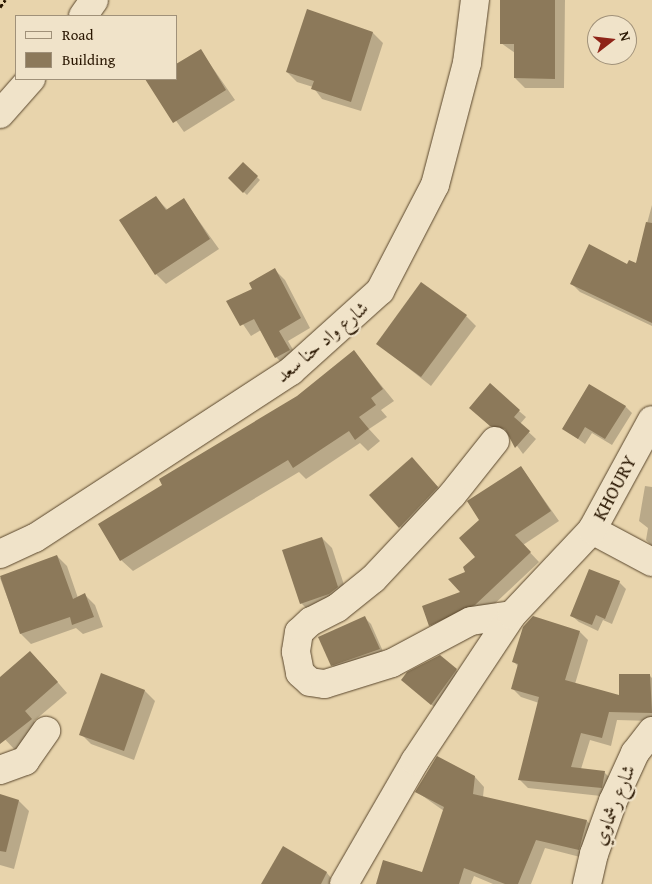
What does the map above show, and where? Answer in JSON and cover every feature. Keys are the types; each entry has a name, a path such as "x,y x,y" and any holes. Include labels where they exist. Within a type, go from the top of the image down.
{"street":[{"path":"84,15 94,0"},
{"name":"شارع واد حنا سعد","path":"0,554 35,538 291,371 380,292 435,185 467,63 475,0"},
{"path":"0,114 30,80"},
{"name":"KHOURY","path":"344,884 415,761 512,616 592,530 652,420"},
{"path":"496,441 452,495 373,579 337,608 311,621 299,632 296,652 300,673 310,682 324,684 392,663 471,621 512,616"},
{"path":"592,530 652,562"},
{"path":"0,770 25,761 46,731"},
{"name":"شارع رشماوي","path":"587,884 594,854 613,801 635,753 652,731"}],"path":[{"path":"0,7 5,0"}],"building":[{"path":"500,0 555,0 555,79 514,78 514,44 500,44"},
{"path":"307,9 373,32 351,102 311,89 314,81 286,72"},
{"path":"201,49 226,90 173,123 146,80 178,80 178,63"},
{"path":"243,162 258,176 243,193 228,178"},
{"path":"156,196 166,210 184,198 210,239 155,275 119,220"},
{"path":"646,222 652,223 652,323 570,284 589,244 627,264 629,260 636,263"},
{"path":"275,268 301,318 279,331 290,350 275,358 254,319 240,326 226,301 252,289 249,283"},
{"path":"421,282 467,315 421,377 376,344"},
{"path":"354,350 383,389 371,398 376,405 359,417 369,429 355,440 349,431 293,468 288,460 120,561 98,524 162,485 159,479 297,396"},
{"path":"490,383 520,410 514,417 530,431 515,448 505,429 490,426 469,408"},
{"path":"589,384 626,406 605,439 585,427 578,439 562,429"},
{"path":"412,457 438,487 399,528 369,495"},
{"path":"521,466 551,511 515,535 531,552 475,605 429,626 422,606 460,592 448,579 465,572 463,567 475,557 459,538 479,520 467,501"},
{"path":"322,537 338,587 329,594 300,604 282,550"},
{"path":"57,555 73,599 85,593 94,617 72,625 70,617 20,634 0,576"},
{"path":"589,569 620,581 605,619 596,615 592,625 570,616"},
{"path":"365,616 380,649 331,666 318,637"},
{"path":"533,616 580,631 565,680 619,695 619,674 650,674 652,713 609,712 602,738 581,733 571,767 605,771 602,788 518,780 539,697 511,689 518,664 512,662 523,627"},
{"path":"30,651 58,682 25,711 32,719 0,744 0,677"},
{"path":"440,655 457,669 431,705 401,680 407,672"},
{"path":"101,673 145,690 124,751 79,735"},
{"path":"437,756 475,776 473,794 587,820 579,850 536,840 518,884 505,884 464,868 459,884 376,884 383,860 422,872 444,807 415,792"},
{"path":"0,794 19,800 6,852 0,851"},
{"path":"283,846 327,872 321,884 261,884"}]}
